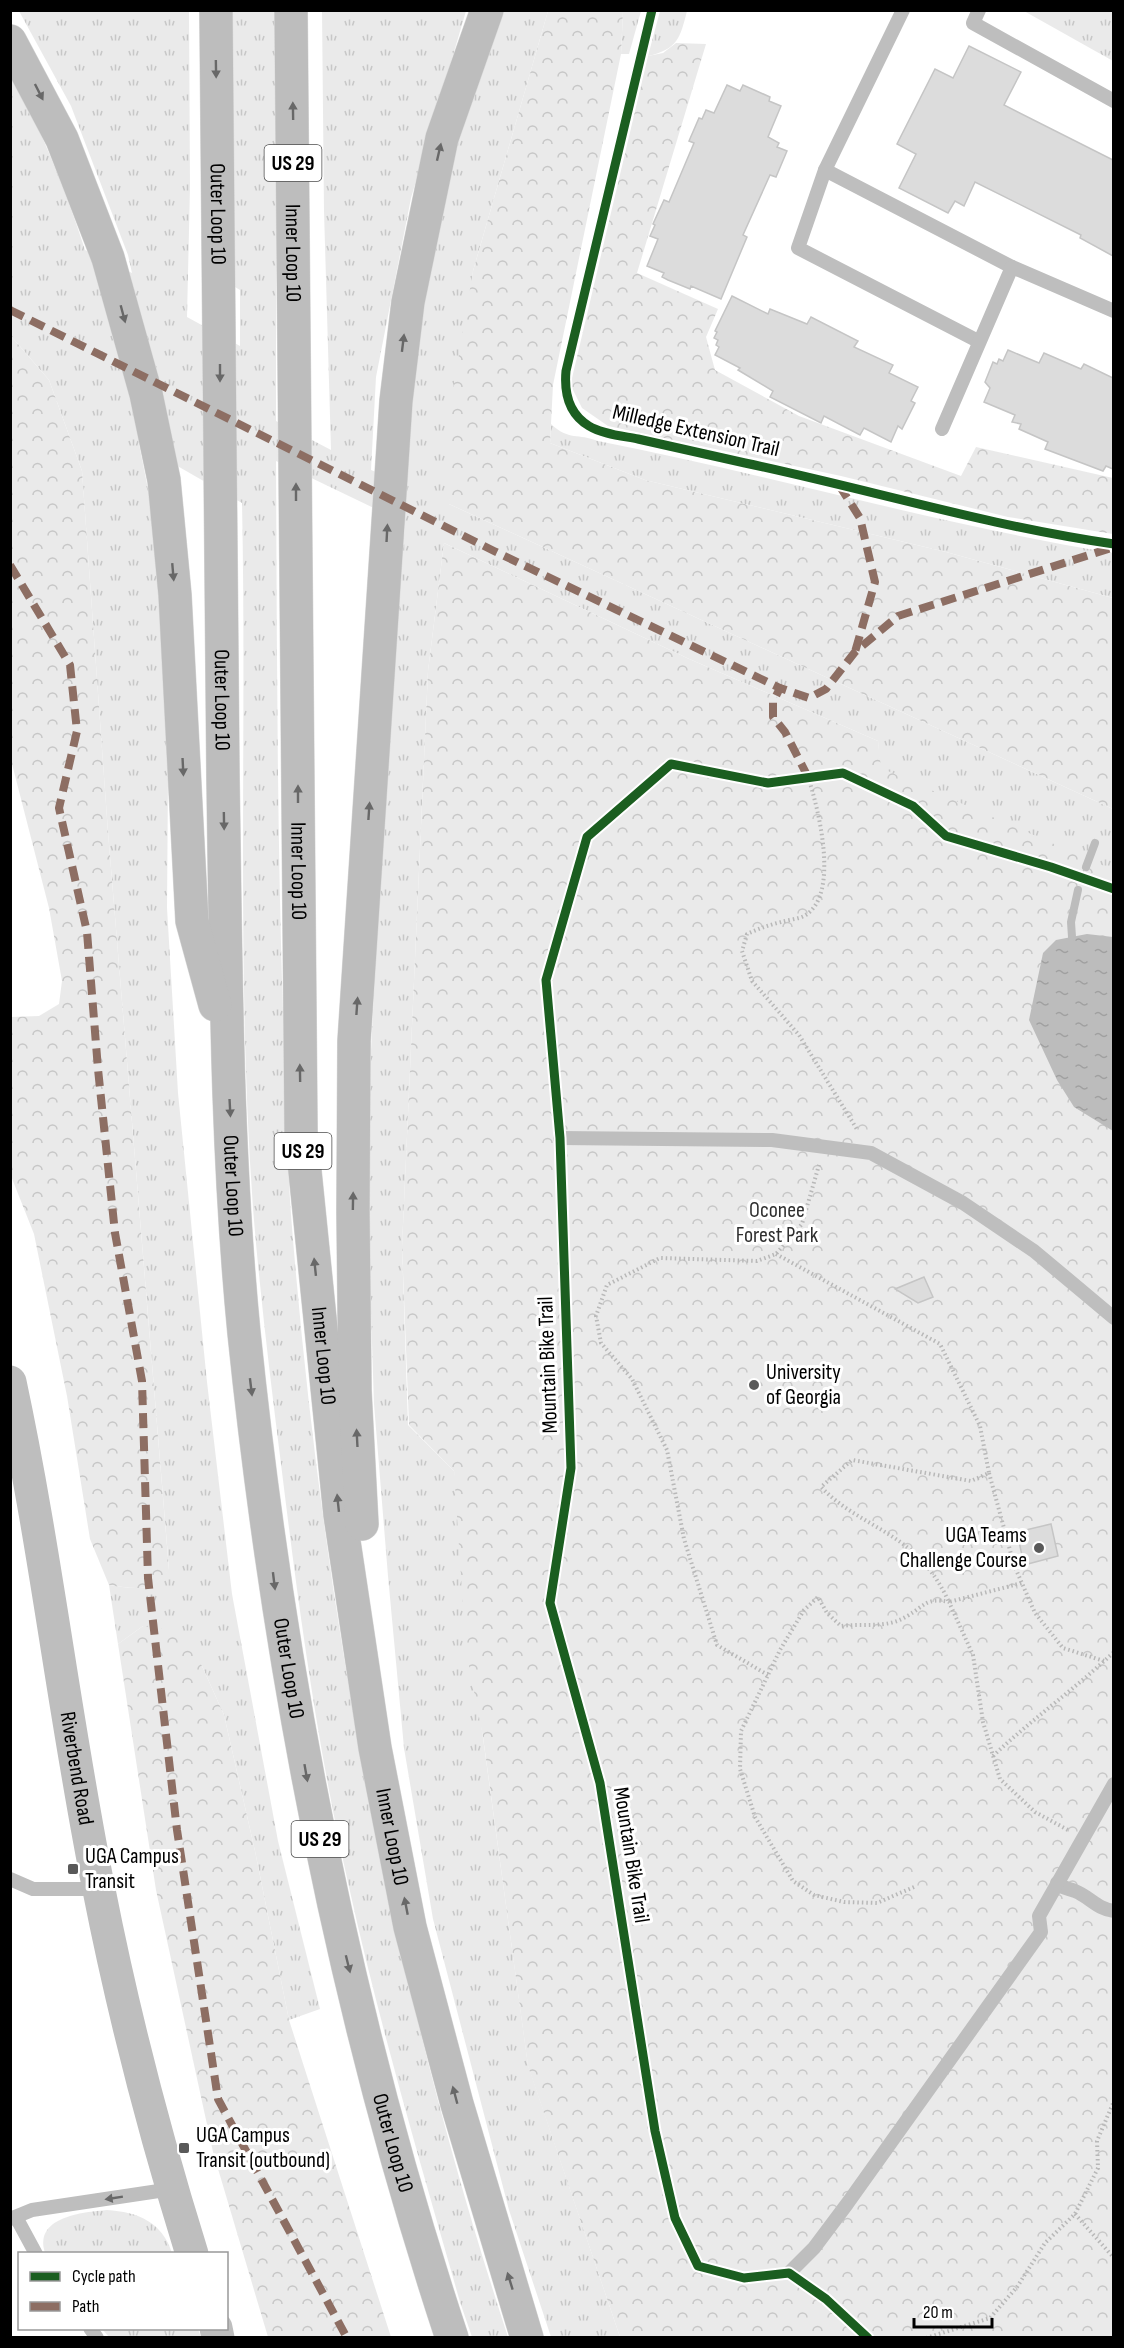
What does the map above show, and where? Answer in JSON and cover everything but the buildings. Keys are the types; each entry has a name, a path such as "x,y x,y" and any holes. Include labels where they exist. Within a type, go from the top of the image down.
{"highway":[{"name":"Outer Loop 10","path":"216,10 227,1050 244,1329 276,1591 306,1779 381,2103 452,2337"},
{"name":"Inner Loop 10","path":"291,10 296,316 301,1132 340,1515 375,1748 413,1938 457,2104 527,2337"},
{"path":"375,1748 355,1391 352,1211 354,1041 396,401 408,302 442,138 487,10"},
{"path":"10,41 62,139 108,258 146,394 164,480 175,595 192,921 227,1050"}],"street":[{"name":"Riverbend Road","path":"10,1382 99,1889 122,1995 172,2189 192,2252"}],"lane":[{"path":"903,10 825,170 798,248 978,341"},
{"path":"979,10 973,23 1113,101"},
{"path":"825,170 1012,267 1113,311"},
{"path":"942,429 978,341 1012,267"},
{"path":"560,1138 772,1140 872,1153 972,1209 1034,1251 1113,1318"},
{"path":"789,2273 814,2248 834,2222 1041,1932 1039,1916 1113,1784"},
{"path":"10,1879 33,1888 99,1889"},
{"path":"1057,1884 1062,1888 1076,1891 1103,1910 1113,1911"},
{"path":"35,2252 13,2218 32,2210 172,2189"}],"path":[{"path":"820,776 803,777 818,808 824,847 825,876 816,902 805,916 768,925 747,934 742,951 752,981 799,1035 872,1153"},
{"path":"768,1676 717,1645 684,1539 667,1450 632,1379 601,1342 596,1316 606,1285 660,1258 758,1261 776,1254 802,1224 824,1147"},
{"path":"776,1254 939,1344 980,1426 989,1473 1014,1565 1035,1613 1063,1648 1104,1661"},
{"path":"989,1473 971,1481 852,1460 821,1487 834,1501 916,1554 939,1582 973,1655 983,1722 1000,1779 1020,1801 1048,1818"},
{"path":"914,1887 877,1903 844,1902 814,1895 793,1881 755,1817 740,1769 741,1731 804,1610 818,1597 826,1613 842,1626 886,1624 907,1616 919,1606 935,1599 949,1602 1022,1583"},
{"path":"993,1756 1026,1724 1065,1696 1113,1652"},
{"path":"926,2337 990,2318 1017,2287 1045,2242 1075,2214 1098,2168 1097,2141 1113,2101"},
{"path":"1075,2214 1113,2258"}],"green space":[{"path":"19,11 189,11 190,187 187,317 240,346 240,290 235,287 231,11 276,11 276,421 331,450 324,211 322,11 466,11 411,198 376,377 371,470 406,484 418,329 463,112 501,11 548,11 473,271 449,504 1113,809 1113,937 909,1190 878,741 687,658 444,543 428,671 402,1247 408,1425 454,1471 461,1512 480,1716 528,2065 620,2337 551,2337 509,2210 433,1919 404,1748 374,1404 367,1192 371,1050 386,770 405,523 276,461 280,897 291,1215 304,1358 321,1500 341,1642 366,1783 395,1923 428,2062 466,2200 508,2337 472,2337 460,2302 361,1939 328,1784 302,1628 262,1307 248,1120 243,944 242,503 139,444 151,504 160,574 168,777 167,908 178,1093 207,1382 232,1594 278,1841 320,2009 289,2020 255,1851 224,1715 202,1666 143,1626 118,1644 109,1585 142,1588 156,1582 169,1569 108,832 82,471 49,380 11,336 10,67 51,157 85,250 132,273 128,255 71,106"},
{"path":"548,11 623,11 621,54 553,385 550,443 645,480 946,552 1113,598 1113,809 449,504 450,408 473,271"},
{"path":"623,11 641,11 629,54 621,54"},
{"path":"660,11 687,11 679,35 672,46 648,56"},
{"path":"1024,11 1113,11 1113,61"},
{"path":"676,43 706,44 637,273 718,309 706,337 715,370 799,416 961,476 976,447 1113,478 1113,534 1008,517 841,476 608,426 582,408 572,388 572,378 648,56 663,53"},
{"path":"11,336 49,380 82,471 108,832 169,1570 156,1583 142,1588 109,1585 90,1539 67,1396 34,1234 11,1176 11,1017 39,1016 59,1004 62,981 49,908 11,760"},
{"path":"551,424 569,435 663,454 1048,542 1113,553 1113,598 946,552 645,480 550,443"},
{"name":"Oconee Forest Park","path":"444,543 687,658 878,741 881,768 1113,870 1113,2337 620,2337 528,2066 483,1737 466,1651 454,1471 409,1425 402,1247 428,671"},
{"path":"143,1626 169,1630 183,1638 202,1666 224,1715 255,1851 289,2020 391,2337 268,2337 213,2152 156,1890 118,1644"},
{"path":"107,2210 139,2216 162,2233 172,2252 45,2252 43,2241 46,2231 53,2224 86,2212"},
{"path":"103,2330 198,2330 201,2337 109,2337"}],"water":[{"path":"1087,934 1113,937 1113,1131 1074,1107 1057,1080 1029,1020 1043,953 1056,940"}],"waterway":[{"path":"1086,867 1095,843"},
{"path":"1072,937 1071,922 1078,890"}],"marked path":[{"path":"10,310 494,551 780,688"},
{"path":"839,485 860,518 875,582 855,652"},
{"path":"808,777 785,732 773,717 773,702 780,688 809,698 826,689 855,652 898,616 1114,547"},
{"path":"10,565 70,665 77,731 59,808 87,932 115,1233 142,1381 148,1578 177,1830 218,2099 347,2338"}],"cycle path":[{"name":"Milledge Extension Trail","path":"652,10 566,371 569,402 582,421 606,433 791,473 975,517 1114,544"},
{"name":"Mountain Bike Trail","path":"868,2338 826,2299 789,2273 744,2278 698,2266 675,2218 655,2131 600,1783 550,1603 571,1468 560,1138 546,980 587,837 671,764 768,783 843,773 913,806 946,836 1051,867 1114,889"}],"place":[{"name":"University of Georgia","path":"754,1385"},
{"name":"UGA Teams Challenge Course","path":"1039,1548"},
{"name":"UGA Campus Transit","path":"73,1869"},
{"name":"UGA Campus Transit (outbound)","path":"184,2148"}]}
